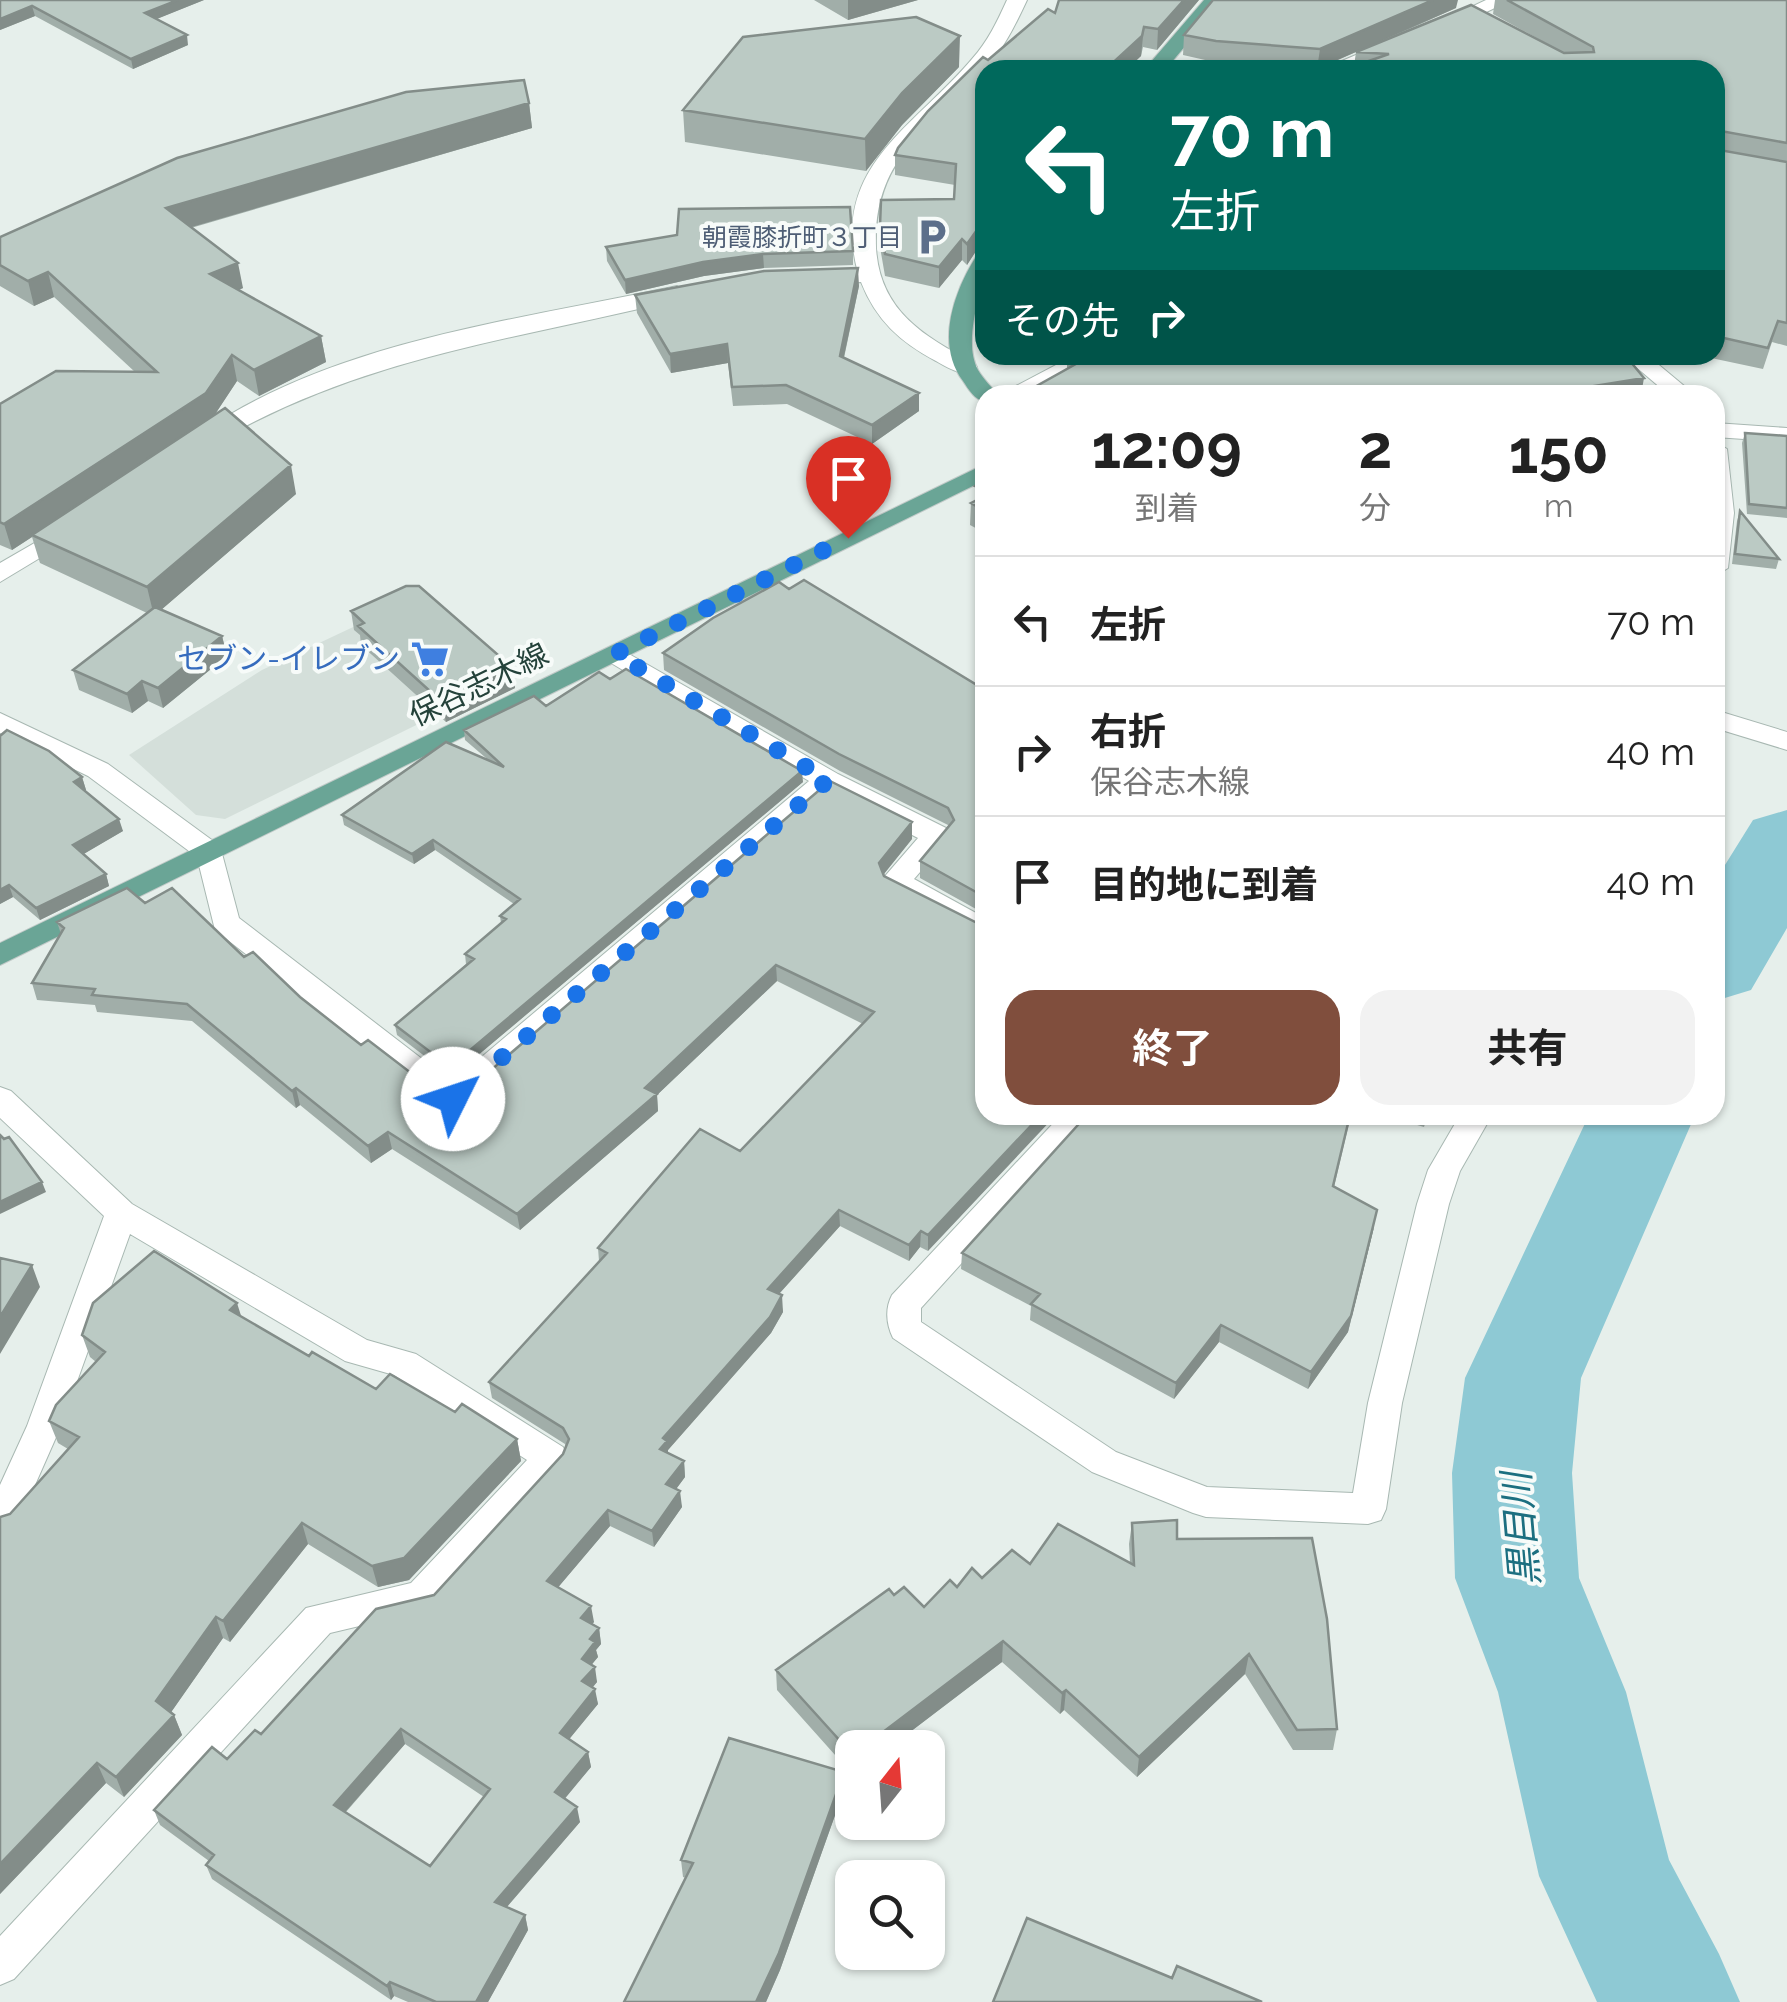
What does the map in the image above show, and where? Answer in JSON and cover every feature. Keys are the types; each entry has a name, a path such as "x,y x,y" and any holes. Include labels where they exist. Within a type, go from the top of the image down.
{"main road":[{"path":"1163,60 1214,0"},
{"path":"975,287 963,320 965,367 978,385"},
{"name":"保谷志木線","path":"0,955 975,477"}],"street":[{"path":"980,60 1011,19 1018,0"},
{"path":"1356,60 1502,0"},
{"path":"1470,14 1500,30"},
{"path":"965,367 909,339 888,316 869,275 861,217 876,174 890,149 975,65"},
{"path":"799,278 869,275"},
{"path":"177,458 238,416 346,374 459,342 704,287"},
{"path":"1031,385 1072,365"},
{"path":"1646,365 1670,385"},
{"path":"1725,431 1787,435"},
{"path":"0,574 84,520"},
{"path":"615,654 828,780 936,835 896,882 975,925"},
{"path":"0,722 98,770 210,854 225,923 453,1099 828,780"},
{"path":"1725,722 1787,741"},
{"path":"0,1100 121,1213 356,1352 404,1364 552,1457 422,1597 320,1619 0,1965"},
{"path":"1071,1125 904,1304 905,1328 1104,1462 1206,1502 1368,1509 1386,1403 1433,1204 1444,1170 1470,1125"},
{"path":"0,1524 44,1426 121,1213"}],"shaded area":[{"path":"421,595 516,676 225,819 196,815 129,755 262,670"}],"building":[{"path":"0,0 178,0 145,13 187,35 131,59 32,6 0,19"},
{"path":"1059,0 1184,0 1158,29 1144,27 1142,36 1116,60 988,60 1048,9 1055,13"},
{"path":"1213,0 1433,0 1320,49 1184,35"},
{"path":"1507,0 1787,0 1787,143 1725,132 1725,60 1372,60 1389,54 1356,52 1471,5 1564,53 1594,52 1593,47"},
{"path":"916,17 960,36 902,93 865,139 683,110 743,37"},
{"path":"975,65 975,233 967,244 962,239 939,267 885,254 880,226 881,200 954,199 956,164 895,155 928,111"},
{"path":"524,80 529,103 166,208 238,263 210,274 321,336 254,370 232,355 206,393 4,524 0,522 0,404 56,371 157,372 48,272 28,281 0,265 0,237 177,158 406,92"},
{"path":"1725,151 1787,162 1787,323 1778,321 1768,348 1725,338"},
{"path":"850,207 853,251 763,254 703,262 625,280 606,247 677,235 679,209"},
{"path":"858,268 840,356 919,393 872,425 786,385 732,387 727,344 670,354 635,295 764,271"},
{"path":"1074,365 1633,365 1644,378 1601,385 1038,385"},
{"path":"225,408 291,465 147,587 32,535"},
{"path":"1745,433 1787,436 1787,508 1749,504"},
{"path":"1740,511 1779,559 1735,554"},
{"path":"804,580 975,684 975,891 920,861 954,820 948,808 839,754 663,653 713,618 779,582 789,589"},
{"name":"セブン-イレブン","path":"406,586 419,586 513,668 442,702 358,626 364,623 351,611"},
{"path":"155,607 222,636 158,688 142,681 127,694 73,670"},
{"path":"626,669 802,771 450,1067 395,1025 474,959 465,954 506,919 500,916 520,899 433,840 412,854 342,815 446,742 504,767 464,730 534,696 546,706 599,672 610,679"},
{"path":"7,730 49,751 82,777 74,782 119,819 73,845 106,874 36,908 9,885 0,890 0,736"},
{"path":"830,781 912,822 879,863 884,876 975,922 975,1125 1032,1125 928,1235 921,1231 909,1245 839,1210 768,1289 782,1295 770,1317 663,1438 667,1441 660,1449 684,1461 666,1484 680,1491 652,1531 608,1510 547,1581 591,1606 581,1618 599,1628 590,1639 595,1642 582,1659 595,1667 582,1681 595,1689 560,1733 588,1752 555,1792 577,1807 495,1902 525,1915 476,2002 436,2002 390,1982 387,1986 206,1865 214,1855 154,1810 212,1747 227,1759 255,1730 261,1734 376,1609 434,1595 563,1454 569,1439 563,1428 489,1382 607,1253 598,1248 700,1129 740,1151 874,1012 776,965 645,1088 657,1094 517,1214 388,1132 368,1146 296,1088 292,1091 187,1004 92,995 95,989 32,983 64,928 57,922 127,888 145,903 172,888 244,957 253,952 300,997 361,1045 368,1040 449,1098 464,1093","holes":["401,1729 490,1789 430,1866 334,1805"]},
{"path":"1078,1125 1348,1125 1333,1186 1377,1210 1351,1316 1311,1372 1221,1325 1176,1383 1031,1304 1040,1294 962,1253"},
{"path":"0,1135 4,1139 9,1137 42,1182 0,1202"},
{"path":"154,1251 237,1303 230,1310 309,1356 312,1352 376,1389 390,1374 455,1412 462,1404 517,1439 404,1558 372,1566 302,1523 223,1621 216,1617 156,1701 174,1715 116,1777 97,1763 0,1864 0,1517 10,1514 79,1437 49,1421 56,1405 105,1352 82,1335 93,1303"},
{"path":"0,1258 32,1265 0,1317"},
{"path":"1177,1520 1177,1539 1312,1538 1327,1619 1337,1729 1297,1730 1249,1654 1139,1757 1066,1690 1062,1693 1003,1641 886,1730 835,1730 835,1735 776,1670 889,1589 894,1595 904,1587 924,1607 950,1580 957,1587 972,1568 982,1578 1012,1550 1030,1564 1058,1524 1134,1565 1132,1523"},
{"path":"729,1738 835,1769 835,1797 779,1953 756,2002 624,2002 693,1863 681,1860"},
{"path":"1027,1918 1172,1978 1177,1966 1262,2002 993,2002"}],"waterway":[{"name":"黒目川","path":"1725,948 1787,843"},
{"name":"黒目川","path":"1637,1125 1523,1378 1512,1473 1517,1578 1562,1692 1606,1876 1670,2002"}],"place":[{"name":"朝霞膝折町３丁目","path":"932,237"},
{"name":"セブン-イレブン","path":"430,659"}],"route":[{"path":"453,1099 828,780 615,654 848,538"}]}
